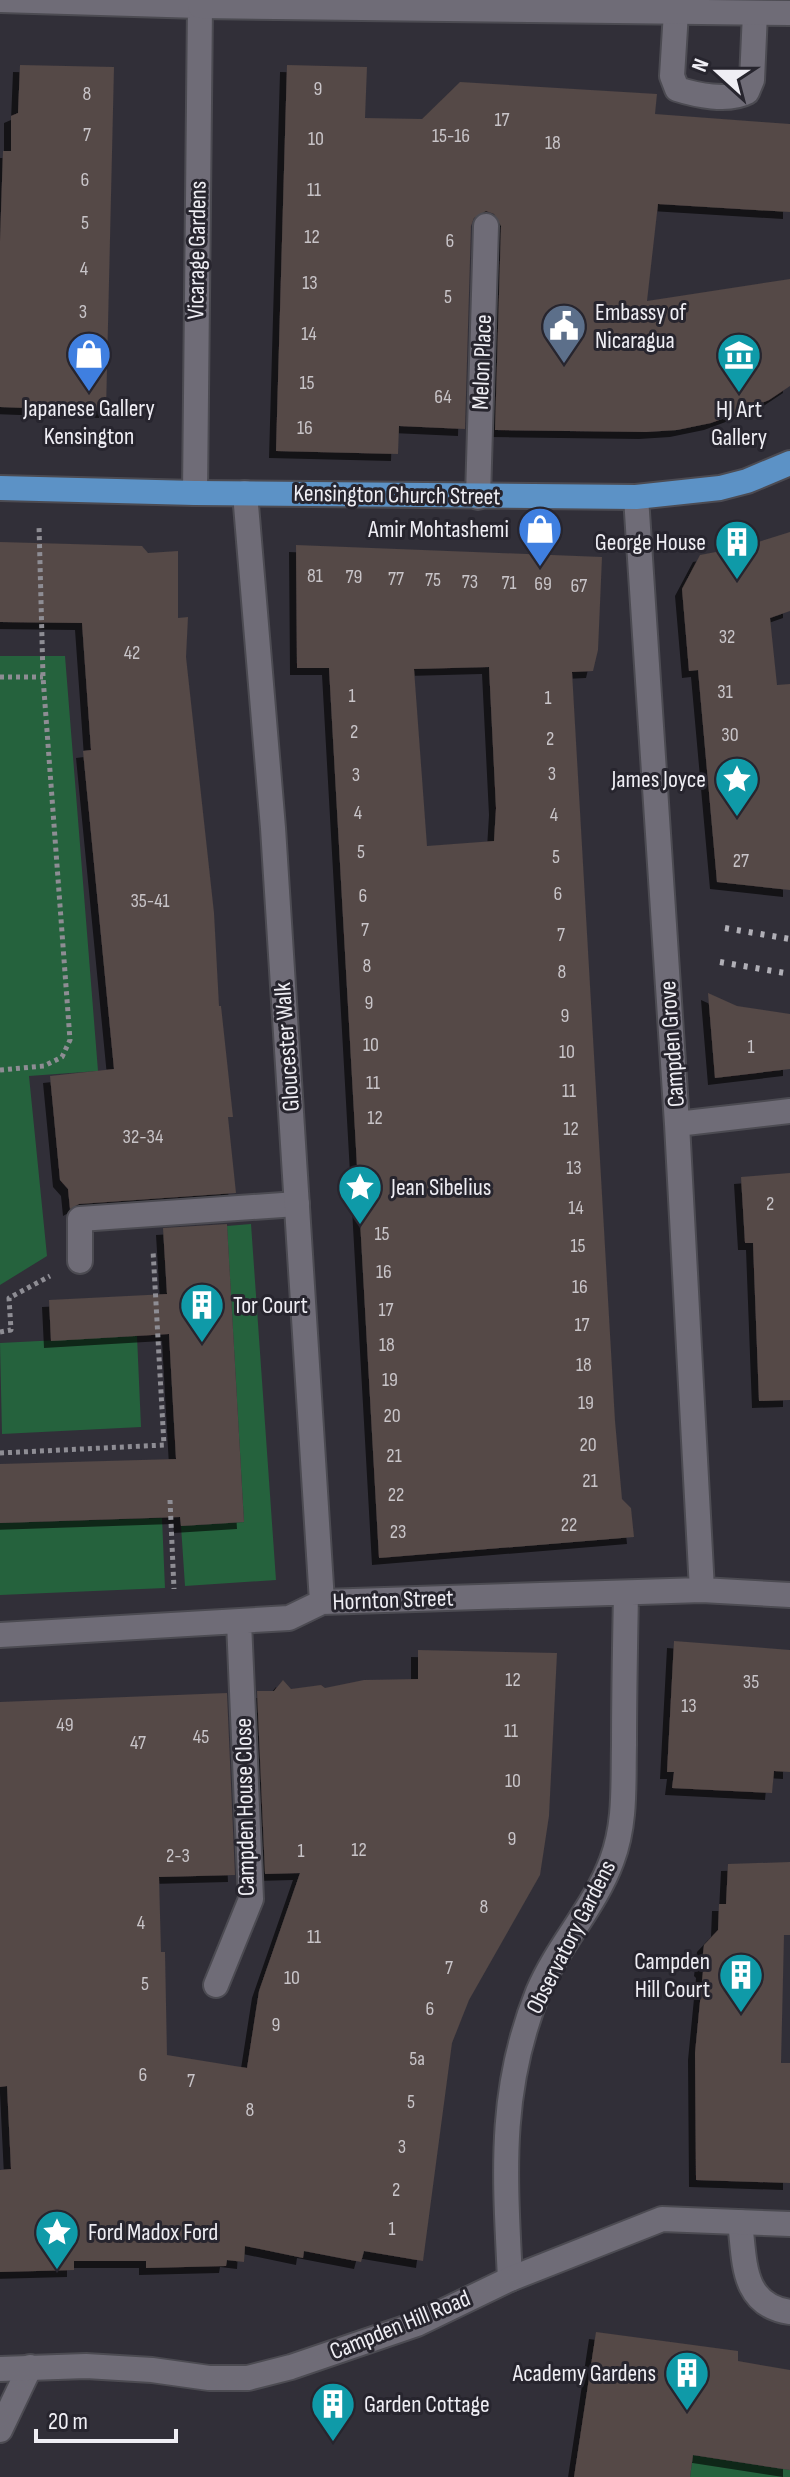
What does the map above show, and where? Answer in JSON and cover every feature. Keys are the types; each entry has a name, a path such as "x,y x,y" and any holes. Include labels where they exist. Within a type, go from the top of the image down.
{"main road":[{"name":"Kensington Church Street","path":"0,488 636,497 720,488 747,481 790,463"}],"street":[{"path":"0,0 676,12 705,6 755,13 790,13"},
{"name":"Vicarage Gardens","path":"195,493 200,3"},
{"path":"676,12 672,76 677,89 691,94 739,97 747,92 752,80 755,13"},
{"name":"Melon Place","path":"478,497 486,226"},
{"name":"Gloucester Walk","path":"245,493 273,828 322,1602"},
{"name":"Campden Grove","path":"636,497 677,1124 702,1590"},
{"path":"677,1124 790,1111"},
{"path":"80,1261 80,1219 297,1204"},
{"name":"Hornton Street","path":"0,1635 289,1618 322,1602 702,1590 790,1595"},
{"name":"Observatory Gardens","path":"510,2279 504,2157 517,2059 539,1991 613,1859 623,1813 626,1593"},
{"name":"Campden House Close","path":"216,1985 251,1899 239,1622"},
{"name":"Campden Hill Road","path":"0,2369 99,2367 209,2378 248,2378 291,2367 417,2324 510,2279 662,2219 790,2224"},
{"path":"740,2222 748,2278 755,2295 773,2309 790,2312"},
{"path":"0,2430 30,2367"}],"path":[{"path":"0,1070 44,1066 62,1057 70,1040 43,677 39,490"},
{"path":"0,677 43,677"},
{"path":"0,1453 164,1445 151,1215"},
{"path":"0,1332 11,1330 9,1298 80,1261"},
{"path":"170,1500 176,1626"}],"green space":[{"path":"0,656 65,656 98,1071 29,1076 47,1256 0,1285"},
{"path":"251,1224 276,1580 185,1586 181,1526 244,1522 227,1226"},
{"path":"137,1336 141,1427 2,1434 0,1343"},
{"path":"162,1518 165,1588 0,1595 0,1523"},
{"path":"693,2455 790,2470 790,2477 690,2477"}],"building":[{"path":"20,65 114,67 106,411 0,407 3,151 11,151 11,116 18,113"},
{"path":"287,65 367,67 365,118 422,119 460,82 657,94 655,114 790,124 790,212 658,204 647,301 790,279 790,386 769,400 738,413 677,430 495,430 501,226 494,214 486,211 474,218 471,226 465,429 399,426 398,454 276,451"},
{"path":"790,532 790,611 770,618 777,685 790,684 790,890 717,882 698,670 689,671 682,589 700,555 742,547"},
{"path":"0,542 142,546 148,553 178,551 178,618 188,617 186,657 214,913 219,1006 233,1117 228,1117 236,1193 79,1204 70,1209 68,1189 60,1180 50,1076 114,1069 83,751 91,750 82,623 0,622"},
{"path":"296,545 602,557 598,650 593,671 572,672 615,1421 622,1499 631,1508 634,1537 379,1558 329,668 297,668","holes":["489,667 496,808 494,841 427,846 414,669"]},
{"path":"708,993 737,1006 790,1014 790,1069 715,1078"},
{"path":"790,1173 790,1400 759,1401 753,1243 745,1243 741,1177"},
{"name":"Tor Court","path":"227,1224 244,1522 181,1526 180,1517 0,1523 0,1464 176,1459 169,1334 51,1341 49,1300 167,1294 163,1228"},
{"path":"674,1641 790,1650 790,1772 774,1771 772,1793 672,1788 674,1772 667,1772"},
{"path":"418,1650 557,1653 549,1816 540,1875 469,2000 452,2043 423,2261 364,2251 361,2262 304,2251 303,2258 245,2246 244,2262 227,2260 226,2266 146,2268 146,2261 74,2261 74,2270 0,2272 0,2170 11,2169 7,2086 0,2087 0,1702 227,1693 235,1875 159,1877 161,1952 165,1952 167,2055 247,2068 259,1991 300,1873 265,1874 257,1691 274,1691 283,1680 291,1689 321,1685 325,1688 364,1680 418,1679"},
{"name":"Campden Hill Court","path":"790,1862 790,1935 784,1935 781,2063 790,2063 790,2183 696,2180 695,2053 704,1945 718,1930 719,1904 726,1904 728,1864"},
{"name":"Academy Gardens","path":"596,2332 738,2351 738,2361 790,2370 790,2470 693,2455 690,2477 574,2477"}],"railway":[{"path":"725,928 790,939"},
{"path":"720,962 785,973"}],"place":[{"name":"Embassy of Nicaragua","path":"564,365"},
{"name":"Japanese Gallery Kensington","path":"89,393"},
{"name":"HJ Art Gallery","path":"739,394"},
{"name":"Amir Mohtashemi","path":"540,568"},
{"name":"George House","path":"737,581"},
{"name":"James Joyce","path":"737,818"},
{"name":"Jean Sibelius","path":"360,1226"},
{"name":"Tor Court","path":"202,1344"},
{"name":"Campden Hill Court","path":"741,2014"},
{"name":"Ford Madox Ford","path":"57,2271"},
{"name":"Academy Gardens","path":"687,2412"},
{"name":"Garden Cottage","path":"333,2443"}]}
